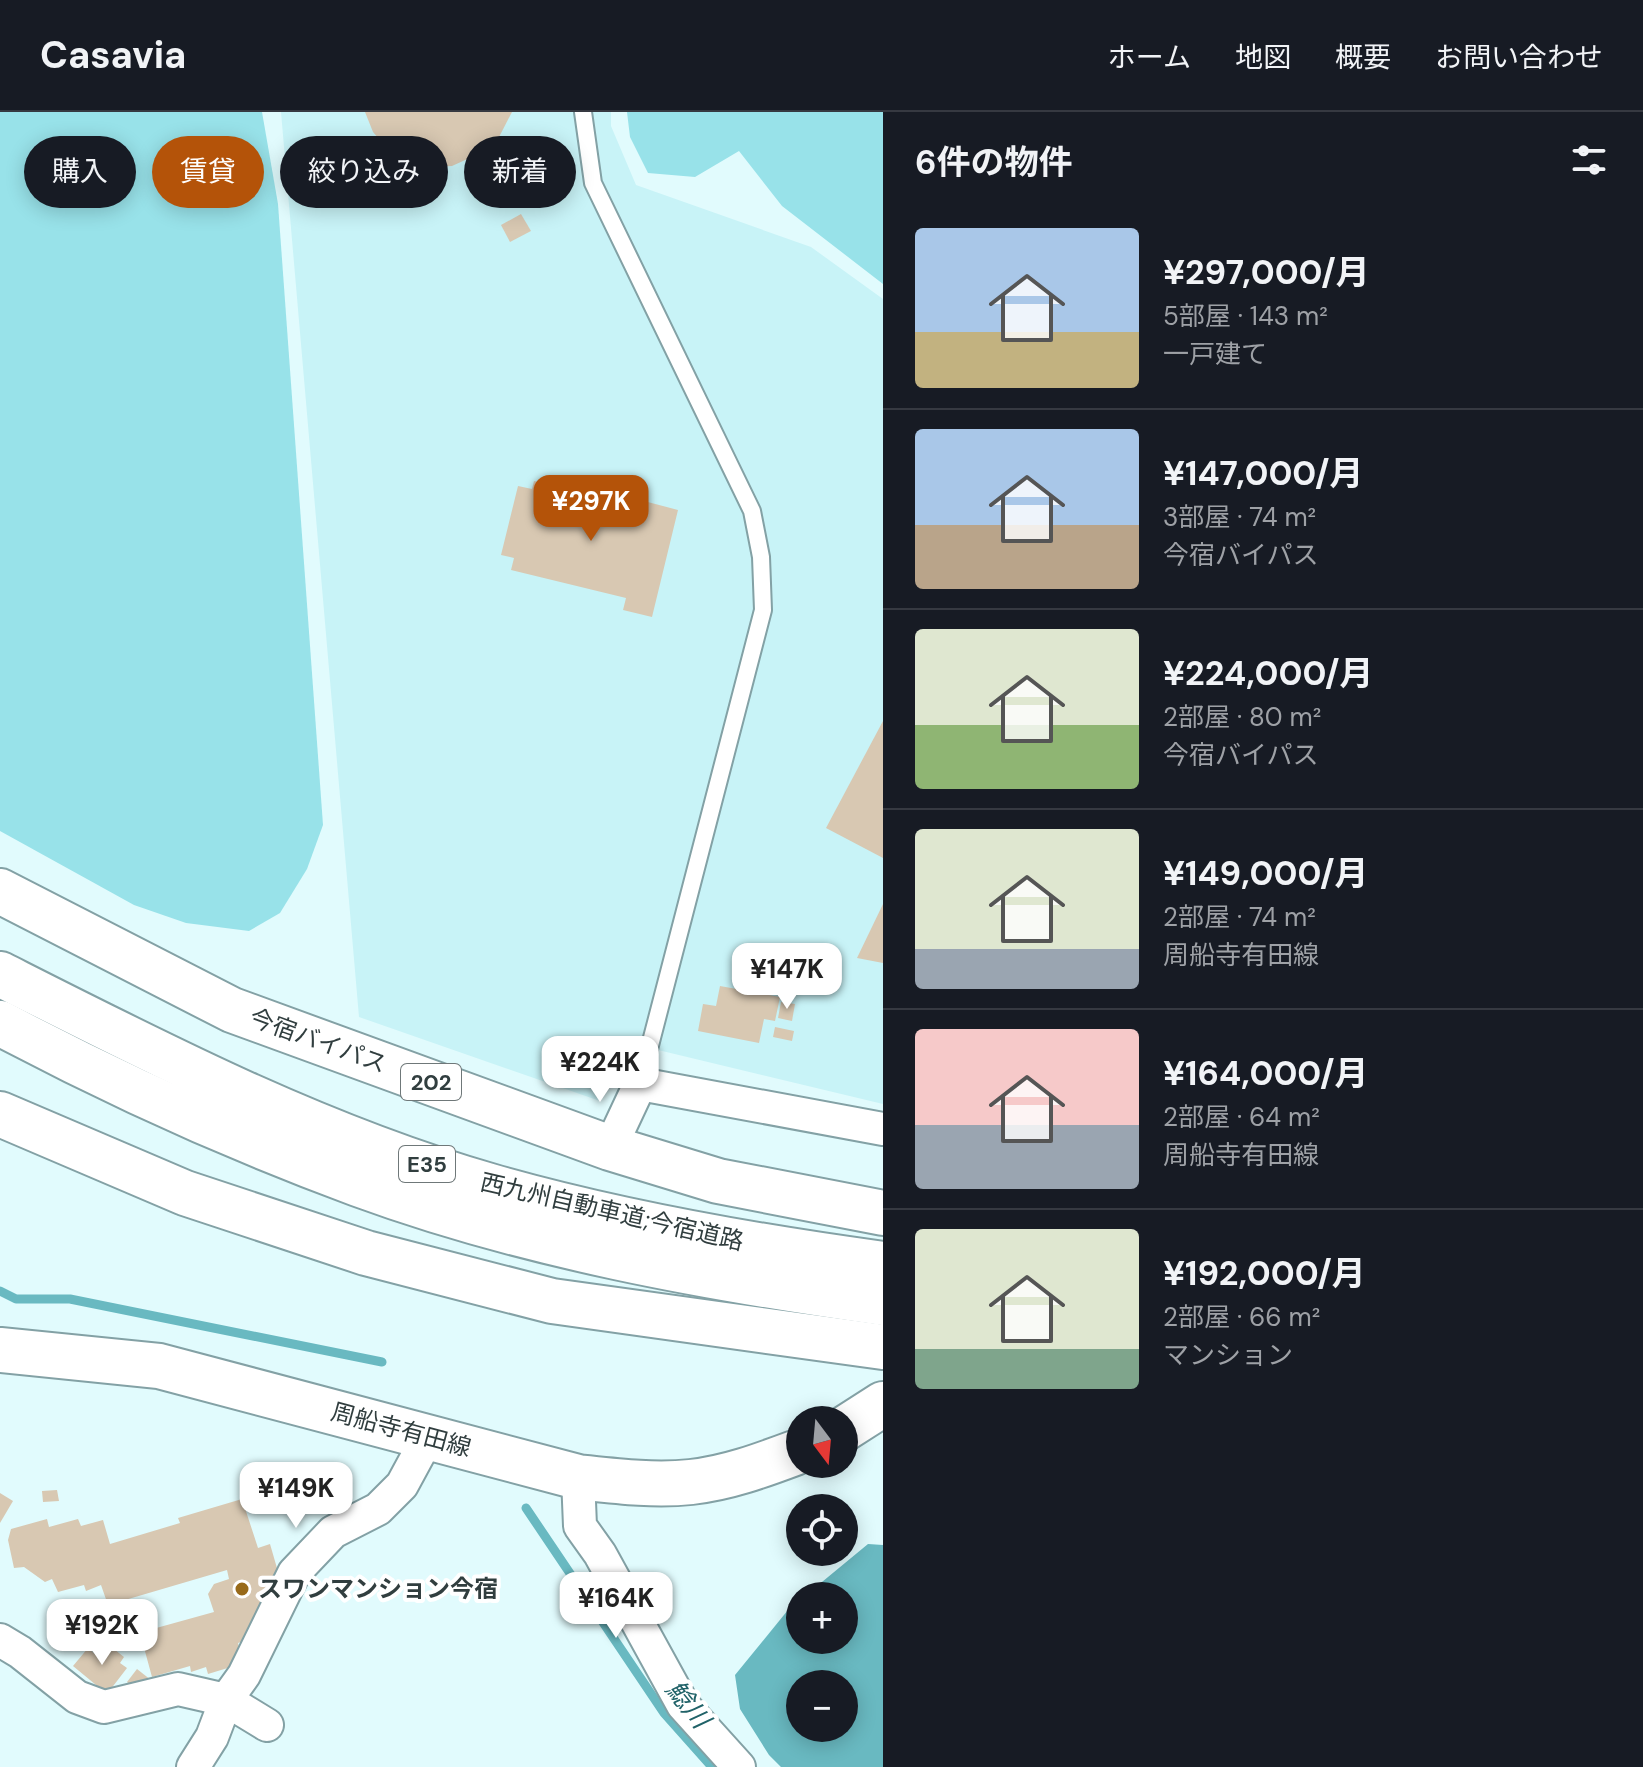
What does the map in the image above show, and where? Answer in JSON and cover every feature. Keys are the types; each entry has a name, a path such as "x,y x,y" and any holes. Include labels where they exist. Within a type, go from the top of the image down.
{"main road":[{"name":"今宿バイパス","path":"0,891 232,1010 610,1148 718,1181 883,1213"},
{"name":"西九州自動車道;今宿道路","path":"0,974 241,1093 371,1145 489,1186 638,1223 776,1250 883,1264"},
{"name":"西九州自動車道;今宿道路","path":"0,1023 101,1075 220,1128 359,1184 480,1223 626,1259 767,1287 883,1303"},
{"path":"0,1114 185,1193 366,1253 552,1301 878,1347"},
{"name":"周船寺有田線","path":"0,1350 159,1366 578,1477 629,1483 691,1482 749,1470 786,1456"},
{"path":"858,1420 883,1404"}],"street":[{"path":"610,1148 640,1084 883,1129"},
{"path":"193,1767 212,1737 226,1700 244,1675 294,1573 333,1532 378,1509 402,1485 428,1437"},
{"path":"578,1477 580,1526 600,1554 683,1705 739,1767"},
{"path":"7,1652 77,1697 104,1707 178,1689 226,1700 267,1725"}],"lane":[{"path":"583,112 593,183 752,511 761,557 763,610 640,1084"}],"shaded area":[{"path":"0,112 262,112 278,204 323,825 307,869 280,913 249,931 186,923 134,905 0,831"},
{"path":"281,112 611,112 611,126 636,185 811,247 883,299 883,1104 629,1043 600,1101 359,1017 289,208 448,208 448,136 283,136"},
{"path":"627,112 883,112 883,284 782,206 739,151 695,177 648,173 630,137"},
{"path":"868,1544 883,1545 883,1767 781,1767 769,1755 740,1709 735,1675 786,1612 786,1654 858,1654 858,1582 822,1582 841,1566 858,1566 858,1552"}],"building":[{"path":"365,112 512,112 500,136 464,136 464,161 452,166 448,166 448,136 376,136"},
{"path":"521,214 531,231 510,242 501,225"},
{"path":"534,481 643,508 644,501 678,510 652,617 623,610 626,598 511,570 514,558 501,555 518,486 532,489"},
{"path":"883,721 883,858 826,828"},
{"path":"883,904 883,963 857,958"},
{"path":"720,986 780,997 775,1021 764,1019 759,1043 698,1031 703,1004 716,1006"},
{"path":"781,1002 795,1004 792,1021 778,1018"},
{"path":"775,1027 794,1031 792,1041 773,1037"},
{"path":"57,1490 59,1501 43,1502 42,1491"},
{"path":"0,1493 13,1501 0,1523"},
{"name":"スワンマンション今宿","path":"242,1499 258,1548 270,1544 279,1575 248,1640 238,1643 244,1663 208,1674 206,1667 191,1672 190,1666 152,1677 143,1644 122,1645 131,1635 214,1612 208,1594 214,1584 229,1579 227,1570 108,1605 101,1585 86,1591 84,1585 58,1592 52,1579 45,1582 24,1567 14,1568 8,1540 11,1529 47,1519 49,1527 78,1519 81,1526 103,1520 110,1544 180,1523 178,1518"},
{"path":"105,1642 124,1657 120,1663 127,1668 107,1694 73,1666 88,1648 96,1655"},
{"path":"137,1669 156,1684 137,1691 127,1682"}],"waterway":[{"path":"0,1291 16,1299 70,1299 382,1362"},
{"name":"鯰川","path":"526,1508 664,1713 712,1767"}],"place":[{"name":"スワンマンション今宿","path":"242,1589"}]}
